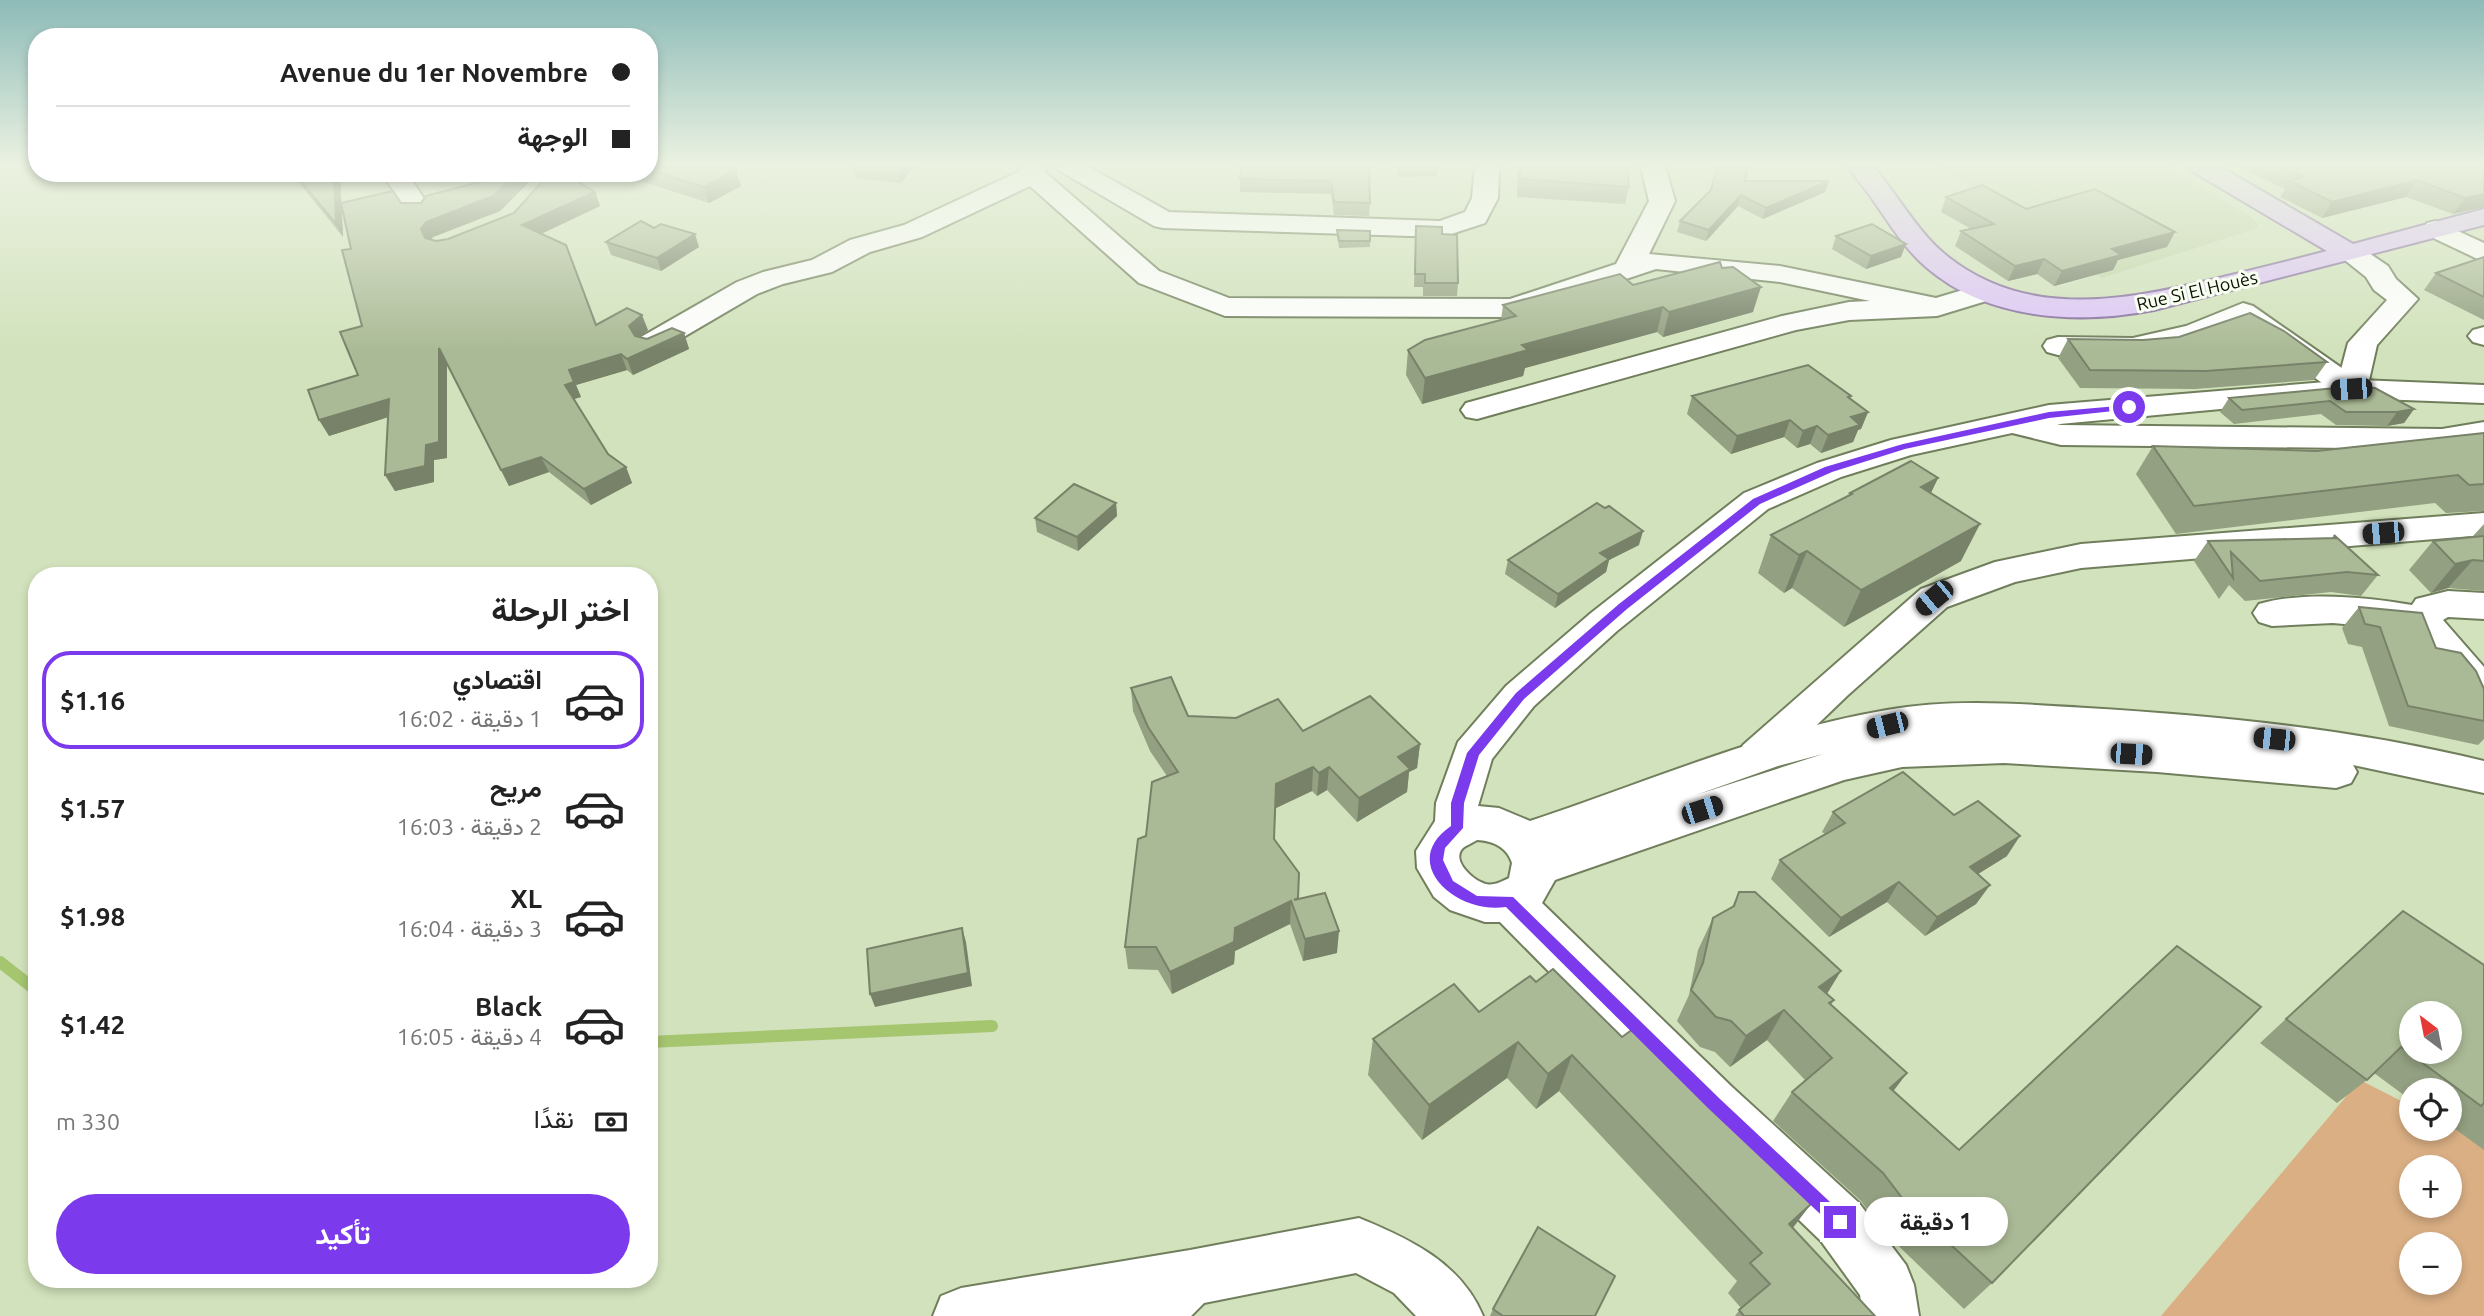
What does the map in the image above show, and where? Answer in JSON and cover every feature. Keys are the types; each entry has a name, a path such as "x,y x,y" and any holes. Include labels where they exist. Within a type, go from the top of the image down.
{"main road":[{"name":"Rue Si El Houès","path":"1907,227 1920,245 1947,270 1986,292 2042,307 2085,310 2126,308 2442,227"},
{"path":"2306,227 2350,253"}],"street":[{"path":"652,342 747,288 773,278 822,266 860,246 920,227"},
{"path":"1095,227 1149,276 1225,307 1512,308 1654,261 1780,274 1937,307"},
{"path":"1394,227 1447,227"},
{"path":"1627,270 1649,227"},
{"path":"2436,229 2484,254"},
{"path":"2350,253 2378,272 2384,284 2404,299 2363,343 2351,389"},
{"path":"1477,410 1792,322 1849,312 1937,307 1986,292"},
{"path":"2059,346 2133,347 2195,333 2244,312 2351,389"},
{"path":"1457,828 1457,803 1473,753 1520,696 1615,613 1756,501 1829,470 1903,447 2049,415 2351,389 2484,394"},
{"path":"2015,424 2061,435 2442,439 2484,432"},
{"path":"1758,756 1934,598 2008,571 2081,556 2484,524"},
{"path":"2484,607 2438,605 2429,608 2424,620 2427,628 2484,693"},
{"path":"2272,613 2333,610 2424,620"},
{"path":"1891,1316 1886,1285 1840,1222 1714,1104 1522,870 1503,827 1471,823 1445,836 1436,860 1448,885 1461,895 1492,904 1522,870 1601,816 1758,756 1887,725 1947,718 2143,726 2301,741 2428,764 2484,778"},
{"path":"1522,870 1842,764 1902,751 2004,747 2183,758 2383,778 2484,802"},
{"path":"961,1316 1190,1278 1359,1245 1413,1273 1455,1316"},
{"path":"1150,1316 1190,1278"}],"shaded area":[{"path":"2019,227 2258,227 2258,228 2102,278"},
{"path":"2360,1080 2399,1100 2399,1141 2462,1141 2462,1131 2484,1141 2484,1316 2161,1316"}],"building":[{"path":"346,227 422,227 425,238 436,241 477,227 527,227 566,245 596,325 627,308 642,315 629,326 635,336 647,339 672,328 684,333 627,359 621,354 569,370 574,382 565,385 608,454 626,467 584,489 541,457 501,470 439,348 439,442 426,445 425,466 385,475 389,399 319,420 308,390 358,375 340,332 362,326 342,250 351,249"},
{"path":"630,227 673,227 695,234 657,258 606,242"},
{"path":"1416,227 1442,227 1442,234 1457,235 1458,283 1425,283 1425,274 1415,274"},
{"path":"1862,227 1878,227 1906,244 1871,256 1836,236"},
{"path":"1978,227 2166,227 2175,232 2112,249 2121,255 2062,271 2044,259 2015,266 1961,231"},
{"path":"1337,230 1370,231 1370,241 1339,241"},
{"path":"2484,257 2484,297 2436,273"},
{"path":"1720,262 1722,268 1733,267 1761,287 1669,312 1663,307 1522,345 1528,350 1425,378 1408,350 1425,340 1516,316 1503,305 1620,274 1633,285"},
{"path":"2250,313 2284,331 2327,362 2206,371 2090,370 2068,339 2143,340 2179,337"},
{"path":"1808,365 1851,396 1848,397 1868,412 1851,417 1860,425 1828,435 1817,426 1803,431 1790,420 1737,436 1692,396"},
{"path":"2357,386 2375,388 2414,409 2397,412 2346,412 2330,401 2242,410 2229,398"},
{"path":"2484,433 2484,484 2469,485 2458,475 2194,506 2153,446 2317,451"},
{"path":"1911,461 1938,478 1921,487 1980,524 1861,590 1807,551 1799,555 1771,535 1852,494 1850,493"},
{"path":"1074,484 1116,503 1077,537 1035,518"},
{"path":"1597,503 1605,508 1609,506 1643,531 1600,553 1609,559 1558,594 1508,560"},
{"path":"2334,535 2378,575 2347,572 2260,581 2231,552 2233,578 2208,541 2336,538"},
{"path":"2484,536 2484,561 2473,560 2455,564 2433,541"},
{"path":"2359,607 2422,613 2436,648 2461,653 2476,671 2484,689 2484,721 2408,706 2380,627 2365,624"},
{"path":"1171,677 1188,716 1236,718 1278,699 1303,731 1370,696 1420,744 1398,757 1410,769 1359,798 1329,767 1319,773 1313,767 1276,784 1274,839 1299,873 1298,898 1294,900 1325,893 1339,931 1305,939 1291,901 1235,928 1234,942 1170,972 1156,947 1125,947 1138,839 1146,836 1152,782 1178,772 1148,727 1131,688"},
{"path":"1903,772 1954,815 1978,801 2020,836 1970,867 1990,885 1937,917 1899,882 1841,918 1780,860 1845,823 1833,812"},
{"path":"1739,892 1755,892 1841,971 1819,987 1834,1000 1829,1003 1907,1073 1890,1088 1959,1150 2177,946 2261,1007 1992,1283 1906,1203 1883,1173 1792,1092 1832,1058 1784,1010 1746,1036 1731,1021 1716,1017 1691,990 1703,963 1713,918 1734,906"},
{"path":"2403,911 2484,965 2484,1103 2481,1106 2462,1092 2462,1078 2443,1078 2424,1064 2462,1064 2462,1001 2399,1001 2399,1049 2367,1080 2286,1019"},
{"path":"962,928 968,973 870,994 867,949"},
{"path":"1553,969 1622,1037 1633,1029 1811,1204 1789,1224 1875,1316 1744,1316 1739,1310 1770,1284 1750,1263 1762,1253 1572,1055 1548,1074 1518,1042 1429,1105 1373,1039 1454,984 1479,1012 1530,976 1536,982"},
{"path":"1538,1227 1615,1276 1595,1316 1503,1316 1493,1309"}],"waterway":[{"path":"0,962 28,984"},
{"path":"658,1042 992,1026"}],"route":[{"path":"1840,1222 1714,1104 1508,901 1492,904 1476,901 1461,895 1448,885 1436,860 1439,847 1445,836 1457,828 1457,803 1473,753 1520,696 1623,607 1756,501 1829,470 1903,447 2049,415 2129,407"}]}
